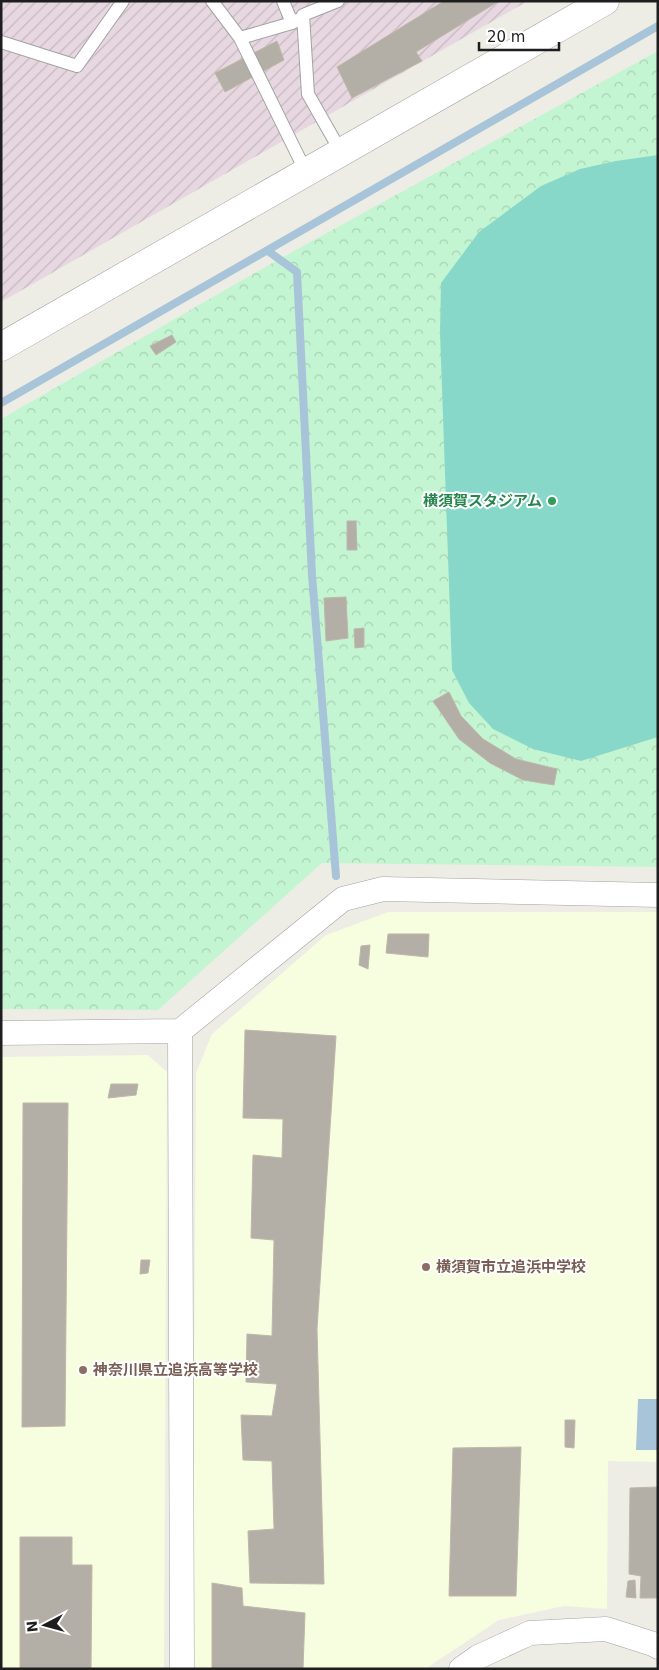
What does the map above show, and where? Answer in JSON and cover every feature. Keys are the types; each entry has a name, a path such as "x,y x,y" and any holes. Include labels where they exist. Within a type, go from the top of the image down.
{"street":[{"path":"1,346 605,1"},
{"path":"1,1033 180,1032 343,899 383,889 658,894"},
{"path":"180,1032 182,1669"},
{"path":"461,1669 478,1657 530,1633 606,1629 658,1647"}],"lane":[{"path":"1,42 77,66 124,1"},
{"path":"212,1 240,38 306,172"},
{"path":"283,1 292,23"},
{"path":"240,38 292,23 303,15 338,1"},
{"path":"303,15 308,94 341,152"}],"shaded area":[{"path":"1,1 528,1 1,302"},
{"name":"横須賀スタジアム","path":"658,155 658,737 581,761 533,749 493,729 469,703 452,670 440,332 441,283 479,232 541,186 580,169 616,161"},
{"name":"横須賀市立追浜中学校","path":"388,912 658,912 658,1462 608,1461 607,1609 564,1606 499,1620 425,1669 192,1669 196,1073 212,1034 326,935"},
{"name":"神奈川県立追浜高等学校","path":"148,1055 167,1072 164,1669 1,1669 1,1057"},
{"path":"638,1399 658,1399 658,1450 636,1450"}],"green space":[{"path":"658,51 658,867 322,863 158,1010 1,1009 1,419 274,262"}],"building":[{"path":"444,1 499,1 416,52 422,61 352,98 337,67"},
{"path":"277,41 284,60 225,92 215,73"},
{"path":"172,335 176,342 156,355 150,346"},
{"path":"347,521 356,521 357,550 347,550"},
{"path":"346,597 348,638 326,641 324,598"},
{"path":"364,628 364,647 355,648 354,629"},
{"path":"449,692 461,716 483,739 516,759 557,769 554,785 523,780 490,763 459,739 433,701"},
{"path":"388,934 429,934 428,957 386,953"},
{"path":"370,945 368,969 359,965 361,946"},
{"path":"245,1030 336,1036 317,1329 324,1584 250,1583 248,1531 274,1529 272,1461 243,1460 241,1415 272,1416 277,1384 246,1382 247,1334 272,1336 274,1240 251,1238 253,1155 282,1158 283,1119 243,1118"},
{"path":"111,1084 138,1084 136,1095 108,1098"},
{"path":"23,1103 68,1103 65,1426 22,1427"},
{"path":"141,1260 150,1260 148,1273 140,1274"},
{"path":"565,1420 575,1420 574,1448 565,1447"},
{"path":"521,1447 516,1596 449,1596 453,1448"},
{"path":"658,1487 658,1598 640,1598 641,1576 629,1574 630,1488"},
{"path":"20,1537 72,1537 72,1565 92,1565 91,1669 20,1669"},
{"path":"635,1580 636,1598 626,1597 628,1581"},
{"path":"212,1583 242,1588 243,1606 305,1613 303,1669 212,1669"}],"waterway":[{"path":"1,403 658,26"},
{"path":"268,251 297,272 312,575 336,876"}],"place":[{"name":"横須賀スタジアム","path":"552,501"},
{"name":"横須賀市立追浜中学校","path":"426,1267"},
{"name":"神奈川県立追浜高等学校","path":"83,1370"}]}
